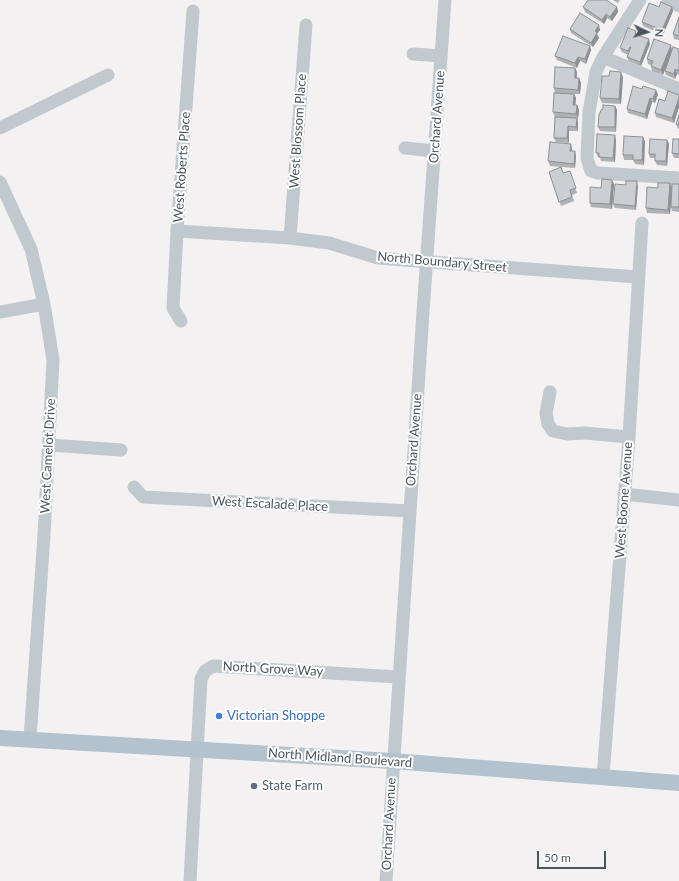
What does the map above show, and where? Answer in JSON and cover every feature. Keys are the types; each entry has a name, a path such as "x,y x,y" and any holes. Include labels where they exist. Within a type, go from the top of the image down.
{"main road":[{"name":"North Midland Boulevard","path":"0,738 392,761 679,783"}],"street":[{"name":"Orchard Avenue","path":"386,881 392,761 445,0"},
{"path":"640,0 603,57 596,72 591,95 587,158 591,171 598,173 679,178"},
{"path":"668,0 679,6"},
{"name":"West Roberts Place","path":"181,321 173,308 177,230 193,11"},
{"name":"West Blossom Place","path":"290,238 306,25"},
{"path":"413,54 441,56"},
{"path":"603,57 679,89"},
{"path":"0,128 108,75"},
{"path":"405,148 434,151"},
{"name":"West Camelot Drive","path":"0,182 31,249 44,304 52,360 50,445 30,739"},
{"name":"West Boone Avenue","path":"603,777 629,437 642,223"},
{"name":"North Boundary Street","path":"177,230 290,238 329,243 378,258 638,277"},
{"path":"0,312 44,304"},
{"path":"550,392 546,413 548,424 553,431 567,434 585,433 629,437"},
{"path":"50,445 121,450"},
{"name":"West Escalade Place","path":"134,487 143,497 410,511"},
{"path":"624,494 679,500"},
{"name":"North Grove Way","path":"197,749 201,679 206,671 213,666 399,677"},
{"path":"190,881 197,749"}],"building":[{"path":"588,0 606,0 617,7 610,17 606,14 602,20 583,7"},
{"path":"661,2 672,7 662,30 642,22 649,3 659,7"},
{"path":"580,13 599,25 595,31 597,33 591,43 570,29"},
{"path":"679,17 679,36 673,34"},
{"path":"628,28 636,31 635,34 649,39 640,62 627,57 631,47 628,51 620,48"},
{"path":"563,36 590,46 585,59 578,57 575,63 555,56"},
{"path":"654,39 671,45 661,70 651,66 653,61 647,59"},
{"path":"673,47 679,49 679,71 675,69 674,74 665,71"},
{"path":"555,67 575,68 575,78 579,78 578,90 554,88"},
{"path":"610,71 621,72 619,99 600,98 602,76 609,76"},
{"path":"633,86 642,89 643,86 656,90 653,99 650,98 645,114 627,109"},
{"path":"668,91 679,95 672,118 655,113 659,99 665,101"},
{"path":"554,93 574,94 573,105 577,105 576,114 553,112"},
{"path":"603,105 615,106 615,127 598,127 599,115 603,109"},
{"path":"679,115 679,125 676,124"},
{"path":"555,117 577,118 576,127 568,126 567,138 554,138"},
{"path":"597,134 615,135 613,158 599,157 599,153 596,153"},
{"path":"624,136 643,137 642,160 633,160 633,155 623,155"},
{"path":"650,139 667,140 666,161 655,161 655,154 649,154"},
{"path":"673,139 679,139 679,154 672,153"},
{"path":"550,142 571,144 570,151 575,151 574,164 548,161"},
{"path":"561,167 563,173 570,171 576,188 570,190 572,197 559,202 549,172"},
{"path":"602,179 612,180 610,204 590,203 590,187 601,188"},
{"path":"626,181 637,181 635,206 613,204 615,184 626,185"},
{"path":"658,183 670,183 668,210 646,208 647,187 658,188"},
{"path":"672,184 679,184 679,207 671,207"}],"place":[{"name":"Victorian Shoppe","path":"219,716"},
{"name":"State Farm","path":"254,786"}]}
